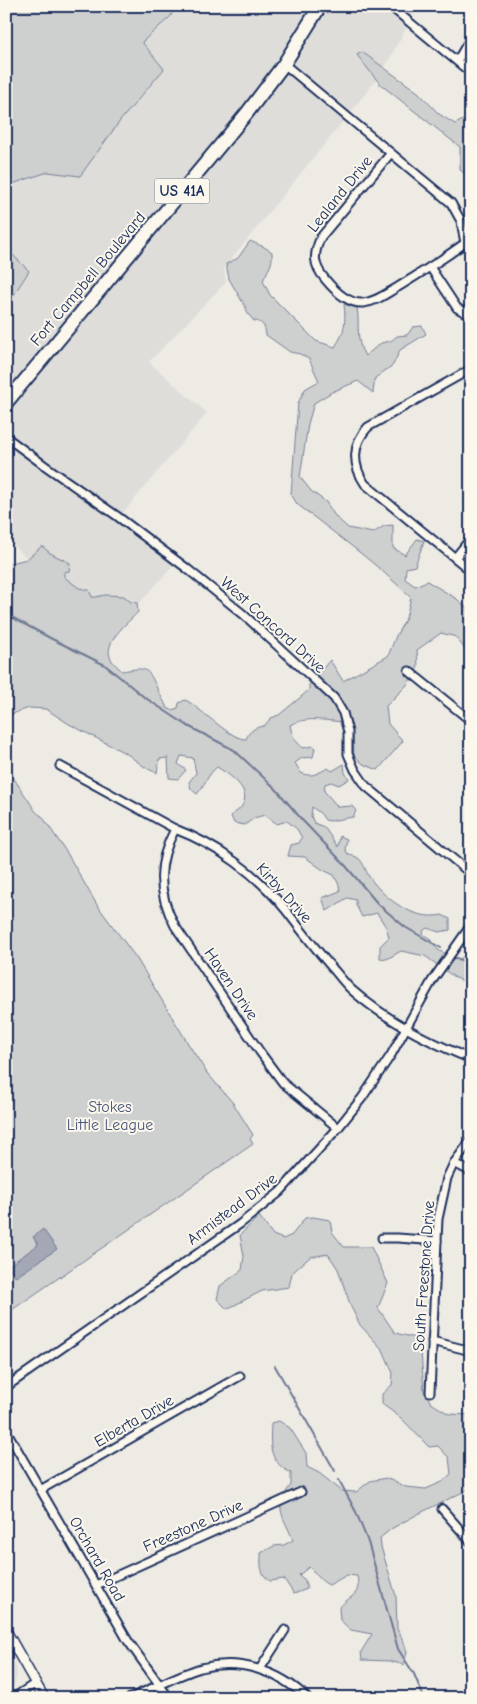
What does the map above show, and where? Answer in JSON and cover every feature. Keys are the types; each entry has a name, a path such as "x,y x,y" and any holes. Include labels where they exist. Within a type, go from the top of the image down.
{"highway":[{"name":"Fort Campbell Boulevard","path":"6,403 214,153 284,64 320,6"}],"street":[{"path":"390,6 471,73"},
{"path":"457,61 471,37"},
{"name":"Lealand Drive","path":"284,64 391,153 451,203 461,221 468,243 375,300 362,303 351,301 323,277 315,258 316,248 321,237 391,153"},
{"path":"430,268 457,308 471,316"},
{"path":"471,369 368,427 362,433 357,443 355,454 355,465 365,484 471,571"},
{"name":"West Concord Drive","path":"6,437 185,567 242,614 327,691 334,698 342,713 348,732 348,754 355,770 366,786 471,874"},
{"path":"455,558 471,538"},
{"path":"409,671 471,721"},
{"name":"Kirby Drive","path":"60,766 175,829 190,835 244,869 271,894 352,991 381,1013 406,1028 436,1044 471,1059"},
{"name":"Haven Drive","path":"175,829 167,844 162,867 162,892 167,911 175,926 255,1045 283,1083 338,1128"},
{"name":"Armistead Drive","path":"6,1387 264,1206 290,1182 338,1128 382,1070 432,981 471,925"},
{"name":"South Freestone Drive","path":"430,1392 438,1219 447,1178 454,1163 471,1140"},
{"path":"454,1163 471,1172"},
{"path":"382,1238 437,1242"},
{"path":"432,1341 471,1351"},
{"name":"Elberta Drive","path":"42,1489 240,1376"},
{"name":"Orchard Road","path":"6,1430 42,1489 128,1641 169,1698"},
{"name":"Freestone Drive","path":"96,1585 301,1492"},
{"path":"442,1509 471,1542"},
{"path":"260,1669 285,1630"},
{"path":"6,1631 44,1698"},
{"path":"130,1698 192,1671 233,1664 260,1669 286,1681 307,1698"},
{"path":"13,1698 36,1683"}],"shaded area":[{"path":"177,6 418,6 382,73 224,268 226,282 149,362 207,413 122,514 181,557 125,619 26,557 6,539 6,307 29,271 6,248 6,186 48,172 120,121 164,70 142,42 170,17"},
{"path":"43,1229 57,1249 16,1277 8,1266 38,1245 33,1237"},
{"path":"6,1648 16,1665 17,1675 13,1689 6,1694"}],"green space":[{"path":"6,6 177,6 170,17 142,42 164,69 120,121 80,176 48,172 6,186"},
{"path":"362,52 418,92 439,114 455,124 471,119 471,178 460,170 460,147 380,84 357,55"},
{"path":"250,241 272,252 271,264 263,281 270,295 316,341 335,347 344,327 344,304 357,308 360,344 365,356 381,343 391,341 397,336 407,335 413,327 422,326 426,334 400,350 393,365 375,378 373,393 358,381 332,392 314,403 308,424 300,477 311,491 326,502 335,516 348,528 373,533 384,526 393,525 393,548 405,555 417,539 424,541 415,566 406,568 405,579 415,586 427,581 457,599 471,612 471,658 456,637 441,633 417,650 418,667 407,685 386,706 388,724 403,741 378,770 363,764 354,755 353,737 349,722 304,720 290,725 296,741 303,748 312,746 315,748 313,757 302,758 295,763 301,773 312,775 328,768 332,771 344,764 345,773 349,779 339,785 331,782 325,784 324,791 338,807 352,806 356,811 353,817 330,821 325,820 312,807 311,816 314,823 324,827 338,847 340,836 347,839 345,849 348,854 360,860 370,878 392,901 411,912 421,915 442,915 450,919 450,930 439,932 427,928 423,931 424,935 431,939 438,950 458,960 471,952 471,985 454,977 425,956 401,951 387,959 380,958 380,946 389,937 386,927 377,913 362,917 356,905 356,900 347,898 327,911 322,898 340,891 334,875 323,870 305,857 288,856 291,845 299,843 302,838 297,829 287,821 277,824 265,815 254,818 245,825 234,823 231,816 242,806 245,798 244,792 237,782 217,767 197,794 191,789 189,782 196,773 193,758 181,756 178,764 186,770 178,779 169,778 168,758 159,759 157,773 146,768 127,754 69,724 46,709 29,708 12,714 6,724 6,564 27,559 42,546 50,553 70,563 69,571 64,572 64,577 79,588 89,590 92,597 106,595 124,596 131,602 137,603 138,612 117,633 110,646 109,653 111,659 122,671 140,669 147,671 167,708 172,710 178,708 179,703 185,700 225,730 240,738 246,739 253,730 264,726 271,718 279,715 309,690 309,685 330,660 343,681 388,656 406,618 411,598 370,561 297,504 291,494 298,403 305,389 319,381 309,359 300,354 290,352 266,335 263,325 260,322 254,321 248,314 229,279 226,264 238,258"},
{"path":"6,248 29,271 6,307"},
{"name":"Stokes Little League","path":"6,762 34,810 42,816 67,853 97,905 137,959 207,1073 233,1103 253,1135 250,1139 253,1144 6,1314 6,1186 10,1182 6,1178"},
{"path":"259,1216 273,1235 283,1239 292,1235 305,1218 313,1217 330,1220 332,1232 344,1247 371,1247 388,1283 378,1308 395,1333 420,1339 424,1391 431,1403 449,1414 471,1415 471,1488 418,1514 391,1529 380,1538 396,1596 397,1629 407,1652 404,1665 390,1661 362,1660 361,1652 372,1634 351,1630 340,1620 339,1608 358,1588 357,1576 347,1575 329,1585 309,1567 299,1575 305,1580 307,1589 294,1594 284,1579 270,1581 264,1575 261,1568 261,1553 274,1546 284,1545 293,1540 281,1512 282,1500 291,1485 291,1473 283,1468 274,1458 270,1439 271,1423 279,1421 290,1428 306,1453 307,1467 319,1473 342,1491 356,1492 370,1481 386,1478 406,1487 426,1489 442,1482 451,1474 449,1458 438,1446 429,1447 401,1418 382,1404 382,1394 392,1385 393,1373 383,1350 360,1325 351,1307 338,1269 328,1254 310,1257 292,1273 289,1287 262,1291 227,1309 217,1299 220,1286 242,1270 244,1256 240,1235"}],"waterway":[{"path":"6,614 105,665 144,697 188,726 234,750 276,789 378,904 405,927 441,948"},
{"path":"456,958 471,964"},
{"path":"275,1366 335,1471"},
{"path":"339,1480 356,1512 368,1542 398,1649 414,1674 424,1698"}]}
